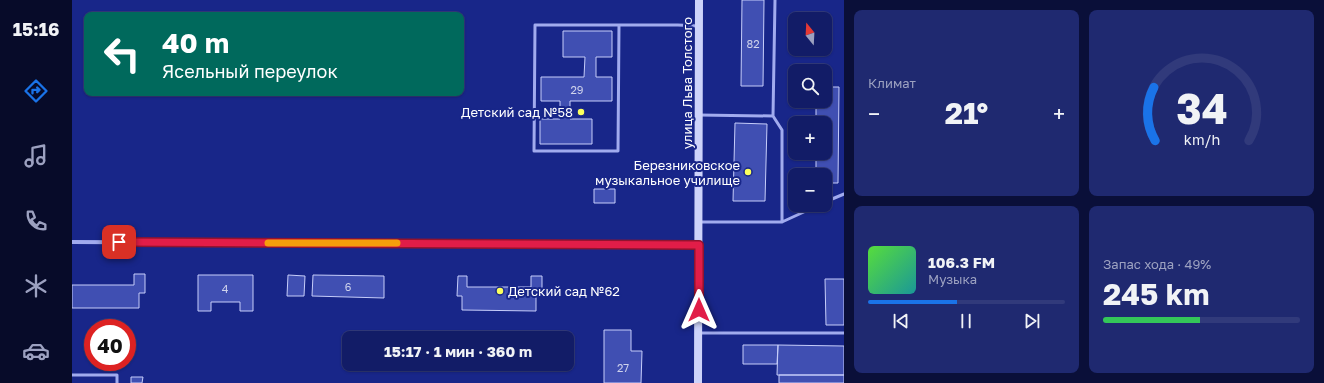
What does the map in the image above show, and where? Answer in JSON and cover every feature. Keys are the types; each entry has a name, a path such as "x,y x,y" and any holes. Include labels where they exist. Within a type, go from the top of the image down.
{"street":[{"name":"улица Льва Толстого","path":"698,383 699,0"},
{"path":"72,242 699,245"}],"lane":[{"path":"775,0 773,116 782,130 782,222"},
{"path":"619,25 618,151 534,150 535,25 619,25 699,26"},
{"path":"699,115 773,116"},
{"path":"832,199 844,194"},
{"path":"699,222 782,222 804,212"},
{"path":"698,333 844,333"},
{"path":"72,375 118,375 117,383"}],"building":[{"path":"742,0 764,0 763,86 741,86"},
{"path":"563,31 612,31 612,57 596,57 596,77 612,77 612,101 570,101 570,119 592,119 592,144 540,144 540,119 560,119 560,101 541,101 541,77 584,77 585,57 563,57"},
{"path":"832,87 839,87 838,183 832,183 832,168 816,168 816,160 832,160 832,116 816,116 816,108 832,108"},
{"path":"735,123 767,124 765,201 733,201"},
{"path":"594,189 615,189 615,203 594,203"},
{"path":"134,274 145,274 145,293 139,293 139,308 72,308 72,285 134,285"},
{"path":"198,275 253,275 253,311 240,311 240,302 211,302 211,311 198,311"},
{"path":"288,275 305,276 304,296 287,296"},
{"path":"313,275 384,276 384,298 312,296"},
{"name":"Детский сад №62","path":"458,276 467,276 467,287 531,287 531,276 542,276 542,295 536,295 536,311 462,310 462,296 457,296"},
{"path":"825,279 844,279 844,325 826,325"},
{"path":"604,330 631,330 631,351 642,351 641,383 604,383"},
{"path":"743,345 778,345 777,364 743,364"},
{"path":"778,345 844,346 844,375 777,375"},
{"path":"779,375 844,375 844,383 779,383"},
{"path":"131,377 143,377 142,383 131,383"}],"slow traffic":[{"path":"268,243 397,243"}],"place":[{"name":"Детский сад №58","path":"581,112"},
{"name":"Березниковское музыкальное училище","path":"748,172"},
{"name":"Детский сад №62","path":"500,291"}],"route":[{"path":"119,242 699,245 699,310"}]}
